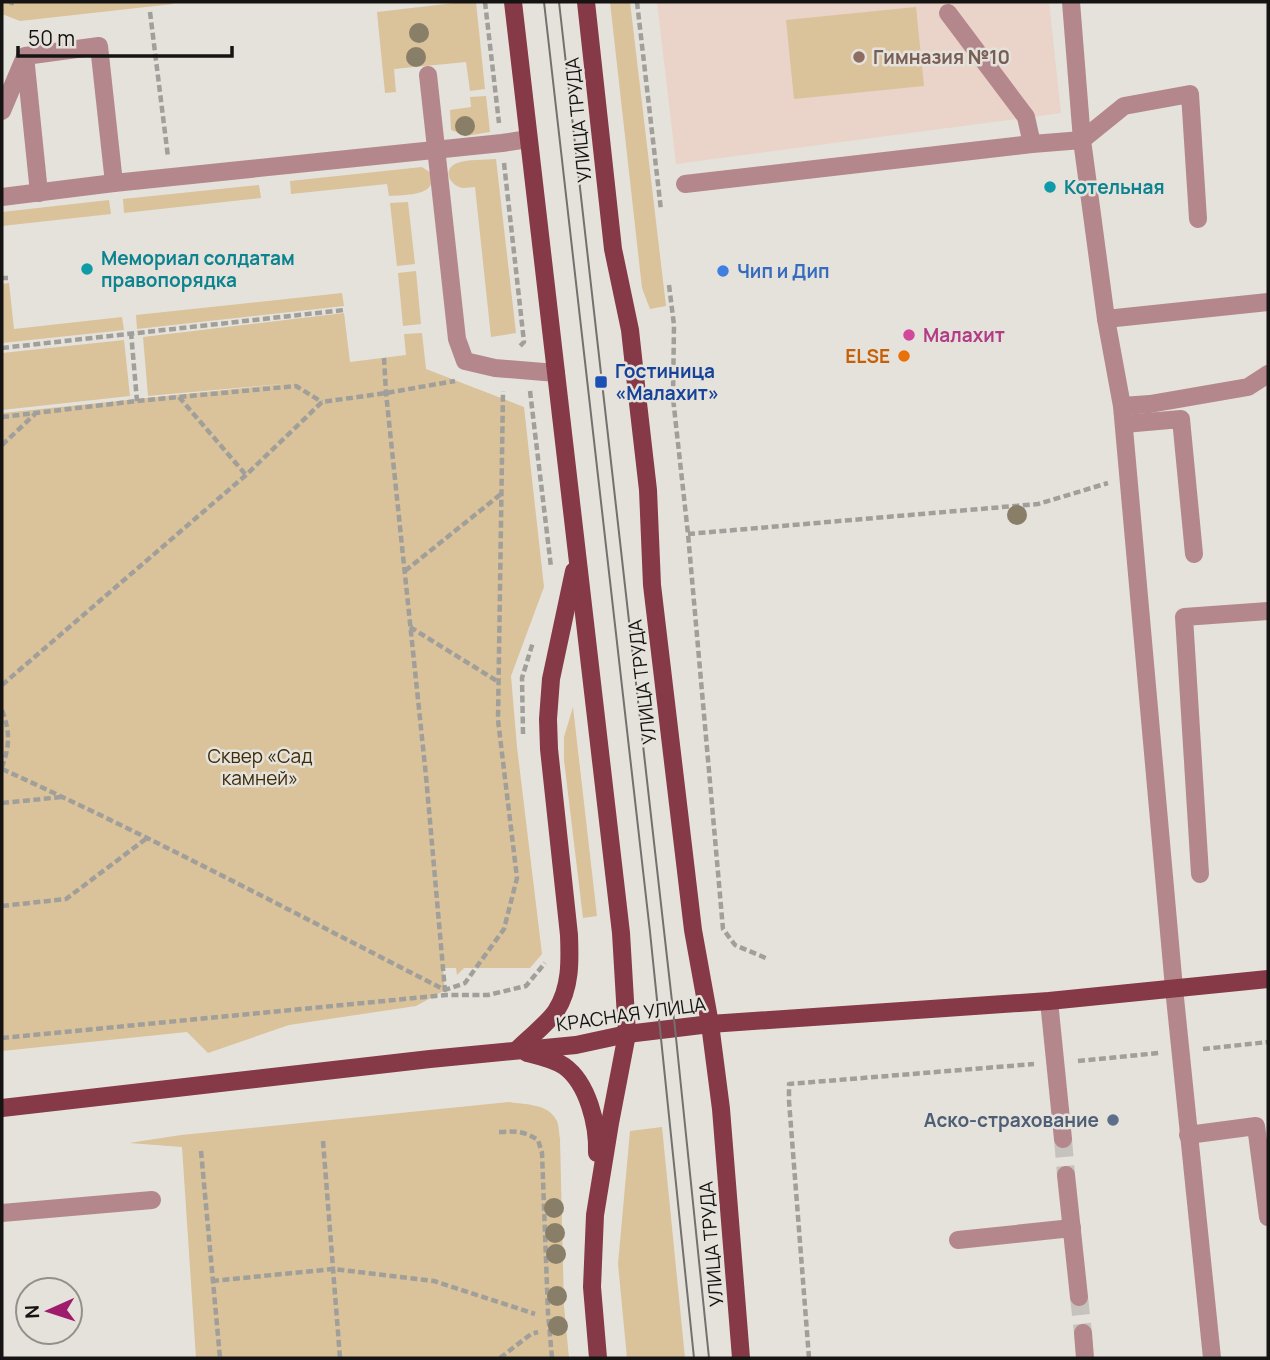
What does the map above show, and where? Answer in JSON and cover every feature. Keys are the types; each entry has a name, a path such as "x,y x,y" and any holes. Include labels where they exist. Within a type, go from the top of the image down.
{"main road":[{"path":"513,2 621,933 628,1034 595,1215"},
{"name":"УЛИЦА ТРУДА","path":"586,2 613,248 630,330 637,390 648,490 652,585 693,930 710,1024 721,1109 741,1358"},
{"path":"577,557 554,660 548,719 570,961 566,988 556,1012 517,1050 564,1066 578,1079 586,1094 598,1143 592,1287 598,1358"},
{"name":"КРАСНАЯ УЛИЦА","path":"2,1108 576,1045 628,1034 710,1024 1049,1001 1268,979"}],"street":[{"path":"1070,2 1082,140 1123,415 1174,988 1212,1358"},
{"path":"948,13 1026,117 1032,144"},
{"path":"25,56 99,46 114,183"},
{"path":"2,111 25,56"},
{"path":"25,56 39,192"},
{"path":"428,75 457,340 465,361 495,368 556,373"},
{"path":"685,184 1082,140 1124,106 1190,94 1198,219"},
{"path":"2,197 528,139"},
{"path":"1107,318 1268,302"},
{"path":"1123,415 1150,404 1248,387 1268,374"},
{"path":"1123,415 1181,419 1194,554"},
{"path":"1200,874 1184,617 1268,611"},
{"path":"1049,1001 1063,1139"},
{"path":"1188,1135 1256,1126 1268,1217"},
{"path":"1066,1175 1079,1297"},
{"path":"2,1213 152,1200"},
{"path":"958,1240 1072,1228"},
{"path":"1083,1333 1085,1358"}],"path":[{"path":"2,685 246,475 322,402 490,374 524,342 485,2"},
{"path":"638,2 661,210"},
{"path":"150,12 169,162"},
{"path":"669,285 674,325 673,398 688,534 723,929 735,946 768,959"},
{"path":"2,348 344,310"},
{"path":"131,332 137,401"},
{"path":"384,358 446,992"},
{"path":"2,417 296,386 322,402"},
{"path":"446,992 465,983 505,929 517,878 498,720 503,391"},
{"path":"179,397 246,475"},
{"path":"2,445 36,413"},
{"path":"688,534 1038,504 1129,477"},
{"path":"405,571 502,493"},
{"path":"410,628 498,681"},
{"path":"2,710 9,730 8,750 2,768 146,838 446,992"},
{"path":"2,803 63,797"},
{"path":"2,906 66,899 146,838"},
{"path":"2,1038 446,992 474,994"},
{"path":"809,1358 789,1084 1055,1063 1268,1042"},
{"path":"499,1132 527,1133 538,1140 542,1153 552,1358"},
{"path":"323,1141 341,1358"},
{"path":"201,1151 220,1358"},
{"path":"212,1281 333,1269 434,1282 535,1314"},
{"path":"500,1358 531,1334 538,1332"}],"shaded area":[{"name":"Гимназия №10","path":"657,2 1049,2 1061,113 676,164"}],"green space":[{"path":"2,2 173,4 20,21 2,14"},
{"path":"476,2 485,89 470,91 466,62 394,69 396,92 385,93 377,12"},
{"path":"610,2 630,2 666,306 650,309 642,288"},
{"path":"916,7 924,86 794,99 786,20"},
{"path":"486,96 490,132 466,136 451,130 450,110 471,107 470,97"},
{"path":"496,159 516,333 491,337 475,187 455,185 450,179 449,171 457,163"},
{"path":"422,167 431,173 431,184 424,191 413,194 389,196 387,184 291,194 290,181"},
{"path":"259,185 261,198 124,213 123,199"},
{"path":"109,200 111,214 2,226 2,212"},
{"path":"408,202 415,264 397,266 390,203"},
{"path":"416,271 421,324 403,326 398,273"},
{"path":"9,283 14,329 122,317 124,330 2,343 2,284"},
{"path":"342,293 344,306 137,329 136,315"},
{"name":"Сквер «Сад камней»","path":"344,313 350,362 406,355 404,334 422,333 426,369 524,407 544,587 511,676 542,954 530,968 464,968 457,975 456,968 443,968 445,990 416,1006 289,1025 208,1053 187,1032 2,1051 2,413 282,384 148,396 143,337"},
{"path":"124,340 130,396 2,410 2,353"},
{"path":"573,707 597,916 583,918 564,760 564,737"},
{"path":"509,1102 542,1108 553,1115 558,1123 564,1306 569,1358 196,1358 182,1147 129,1143 181,1135"},
{"path":"662,1127 685,1358 627,1358 618,1264 630,1131"}],"tunnel":[{"path":"1063,1139 1066,1175"},
{"path":"1079,1297 1083,1333"}],"tram line":[{"path":"544,2 650,932 694,1358"},
{"path":"559,2 675,1028 709,1358"}],"place":[{"name":"Гимназия №10","path":"859,57"},
{"name":"Котельная","path":"1050,187"},
{"name":"Мемориал солдатам правопорядка","path":"87,269"},
{"name":"Чип и Дип","path":"723,271"},
{"name":"Малахит","path":"909,335"},
{"name":"ELSE","path":"904,356"},
{"name":"Гостиница «Малахит»","path":"601,382"},
{"name":"Аско-страхование","path":"1113,1120"}]}
